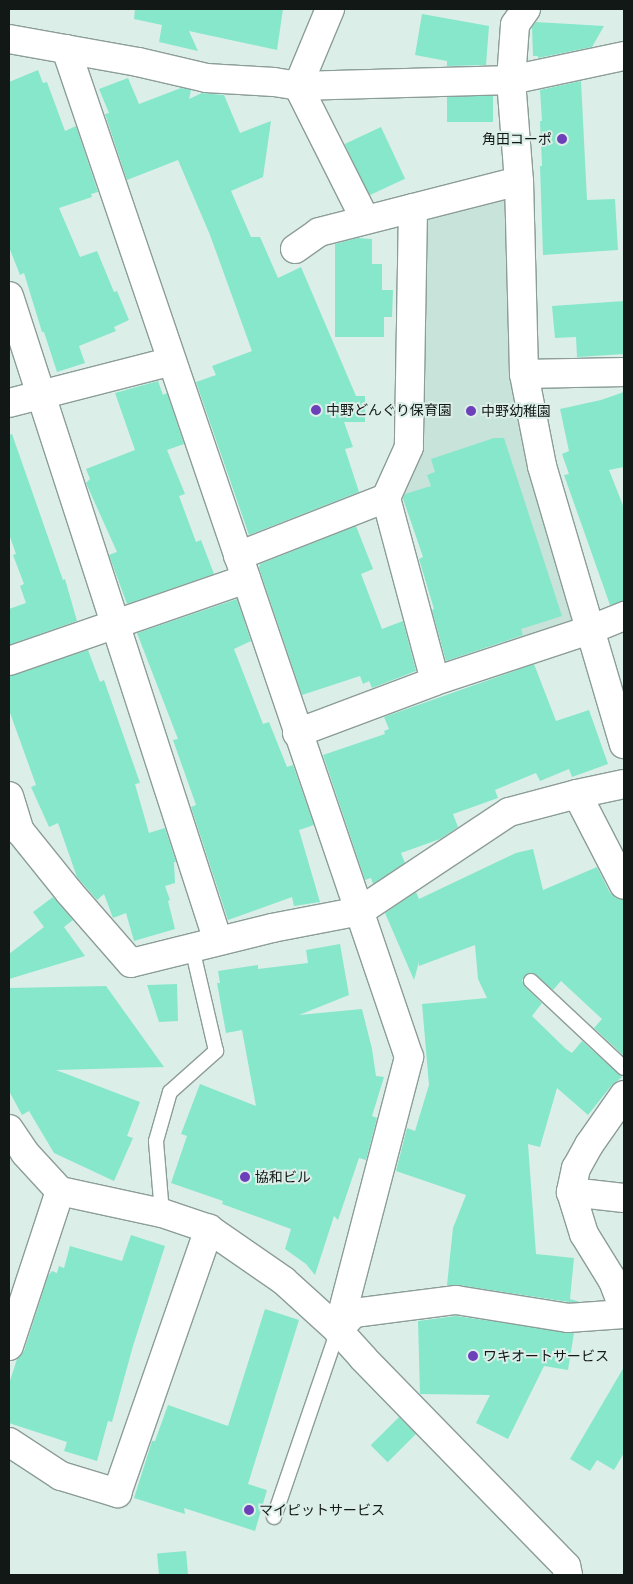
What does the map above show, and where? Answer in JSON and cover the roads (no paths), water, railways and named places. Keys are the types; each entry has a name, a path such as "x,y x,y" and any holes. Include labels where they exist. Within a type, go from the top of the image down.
{"street":[{"path":"330,9 298,86 365,219"},
{"path":"526,9 516,25 511,80 519,180 524,374 542,466 592,629 624,744"},
{"path":"9,39 138,62 206,78 274,82 298,86 511,80 624,56"},
{"path":"66,49 408,1057 338,1330"},
{"path":"295,249 319,232 519,180"},
{"path":"413,208 409,447 386,498 435,681"},
{"path":"9,296 114,625 218,941"},
{"path":"9,403 172,361"},
{"path":"524,374 624,372"},
{"path":"9,661 114,625 242,567 386,498"},
{"path":"297,733 435,681 592,629 624,616"},
{"path":"9,796 20,831 69,892 131,963 218,941 360,911 509,812 624,784"},
{"path":"577,794 624,885"},
{"path":"624,1095 589,1145 576,1168 571,1192 584,1234 613,1282 624,1309"},
{"path":"9,1129 25,1153 60,1191 162,1213 209,1229 284,1281 338,1330 566,1566 568,1575"},
{"path":"9,1346 14,1314 60,1191"},
{"path":"571,1192 624,1198"},
{"path":"9,1442 61,1476 117,1493 209,1229"},
{"path":"338,1330 354,1313 456,1300 568,1318 624,1314"}],"lane":[{"path":"162,1213 156,1141 170,1092 216,1052 192,948"},
{"path":"531,981 624,1068"},
{"path":"274,1517 338,1330"}],"place":[{"name":"角田コーポ","path":"562,139"},
{"name":"中野どんぐり保育園","path":"316,410"},
{"name":"中野幼稚園","path":"471,411"},
{"name":"協和ビル","path":"245,1177"},
{"name":"ワキオートサービス","path":"473,1356"},
{"name":"マイピットサービス","path":"249,1510"}]}
